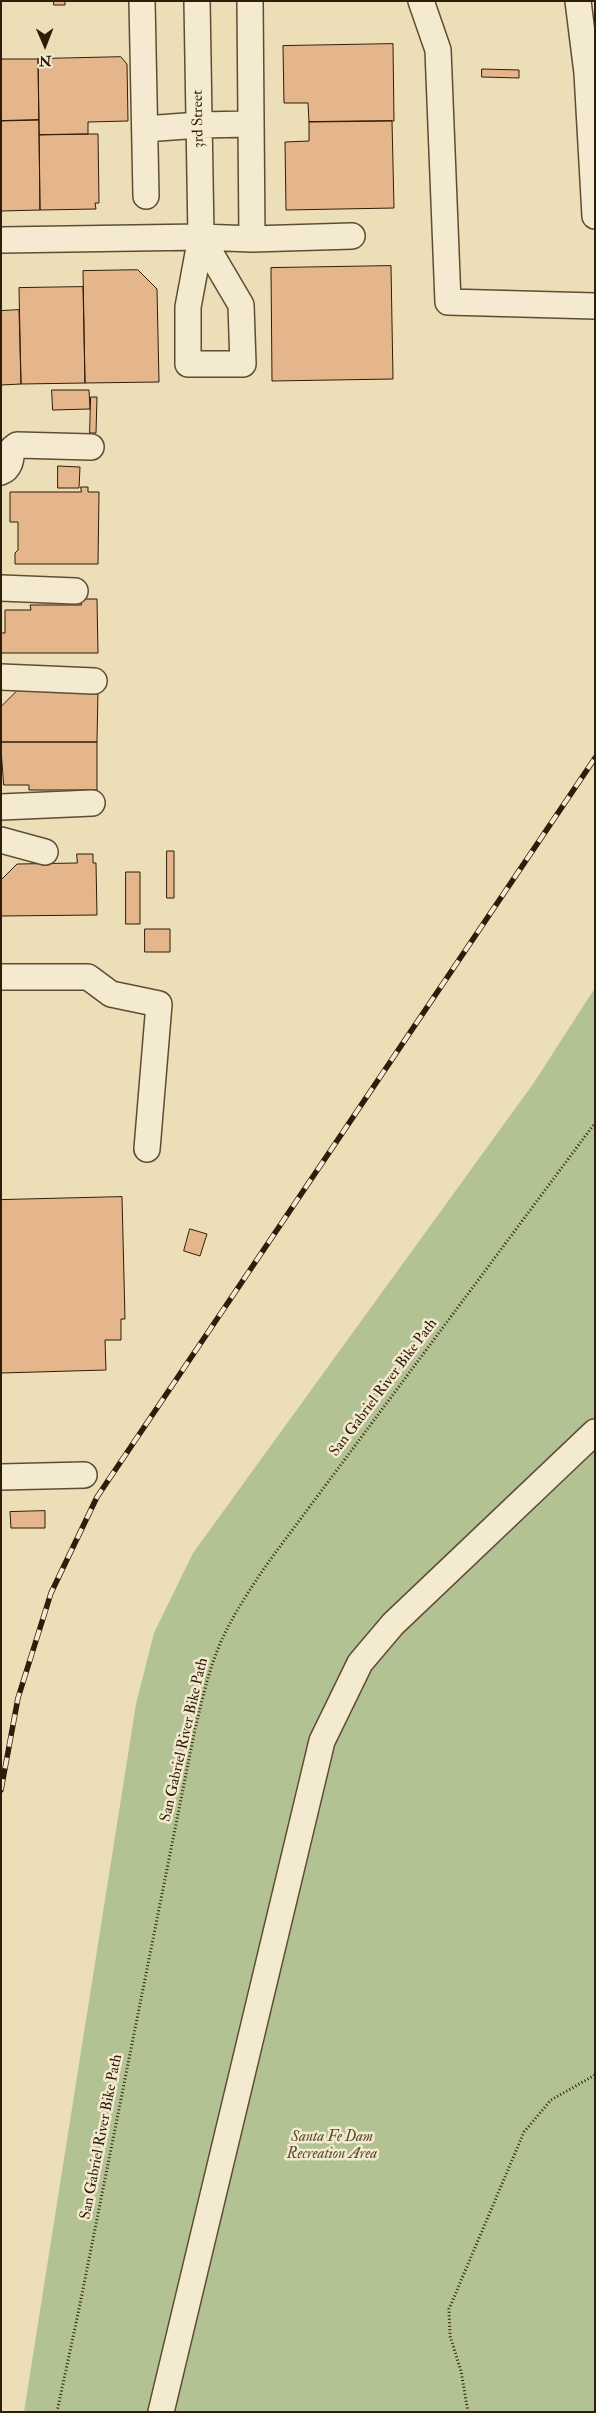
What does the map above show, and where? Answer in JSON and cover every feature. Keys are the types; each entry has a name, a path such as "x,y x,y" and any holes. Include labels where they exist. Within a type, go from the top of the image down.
{"street":[{"path":"142,1 146,196"},
{"name":"3rd Street","path":"197,1 201,237 188,307 188,364 243,364 241,305 201,237"},
{"path":"250,1 252,239"},
{"path":"421,1 438,50 448,302 595,306"},
{"path":"578,1 587,73 595,216"},
{"path":"145,129 251,124"},
{"path":"1,240 201,237 252,239 352,236"},
{"path":"1,472 6,470 12,449 17,445 91,447"},
{"path":"1,588 75,591"},
{"path":"1,677 94,681"},
{"path":"1,807 92,803"},
{"path":"1,840 44,852"},
{"path":"1,977 88,977 111,994 159,1004 147,1149"},
{"path":"161,2412 322,1741 360,1663 393,1624 595,1432"},
{"path":"1,1477 84,1475"}],"path":[{"name":"San Gabriel River Bike Path","path":"57,2412 195,1729 214,1660 224,1634 238,1608 270,1560 595,1123"},
{"path":"468,2412 461,2371 450,2336 449,2308 524,2132 551,2100 595,2075"}],"green space":[{"name":"Santa Fe Dam Recreation Area","path":"595,988 595,2412 24,2412 136,1704 154,1633 193,1553 533,1084"}],"building":[{"path":"54,1 65,1 65,5 54,5"},
{"path":"393,44 394,121 309,122 308,103 284,103 283,46"},
{"path":"121,57 127,64 128,121 88,122 88,134 39,135 38,59"},
{"path":"1,59 38,59 39,120 1,121"},
{"path":"482,69 519,70 519,78 482,77"},
{"path":"39,120 40,210 1,211 1,121"},
{"path":"392,121 394,208 286,210 285,142 309,141 309,122"},
{"path":"98,134 99,203 95,203 96,209 40,210 39,135"},
{"path":"391,266 393,379 272,381 271,268"},
{"path":"138,270 157,289 159,382 85,383 83,271"},
{"path":"83,287 85,383 21,384 19,288"},
{"path":"19,310 21,384 1,385 1,311"},
{"path":"52,390 89,390 90,409 53,410"},
{"path":"91,397 97,397 96,433 90,433"},
{"path":"58,466 80,467 79,488 58,488"},
{"path":"81,487 88,487 88,492 99,492 98,564 15,564 15,553 18,550 18,522 10,522 10,492 81,492"},
{"path":"81,599 97,599 98,653 1,653 1,633 5,633 5,610 31,610 30,605 81,605"},
{"path":"19,689 98,690 97,742 1,742 1,707"},
{"path":"1,742 97,742 97,790 29,790 29,785 4,785"},
{"path":"167,851 174,851 174,898 167,898"},
{"path":"77,854 93,854 93,863 96,863 97,915 1,916 1,880 17,864 77,863"},
{"path":"126,872 140,872 140,924 126,924"},
{"path":"145,929 170,929 170,952 145,952"},
{"path":"122,1197 125,1319 121,1319 121,1340 105,1340 106,1370 1,1373 1,1200"},
{"path":"190,1229 207,1234 200,1256 184,1251"},
{"path":"45,1511 45,1528 11,1528 10,1512"}],"railway":[{"path":"1,1790 18,1698 51,1593 97,1497 595,758"}]}
